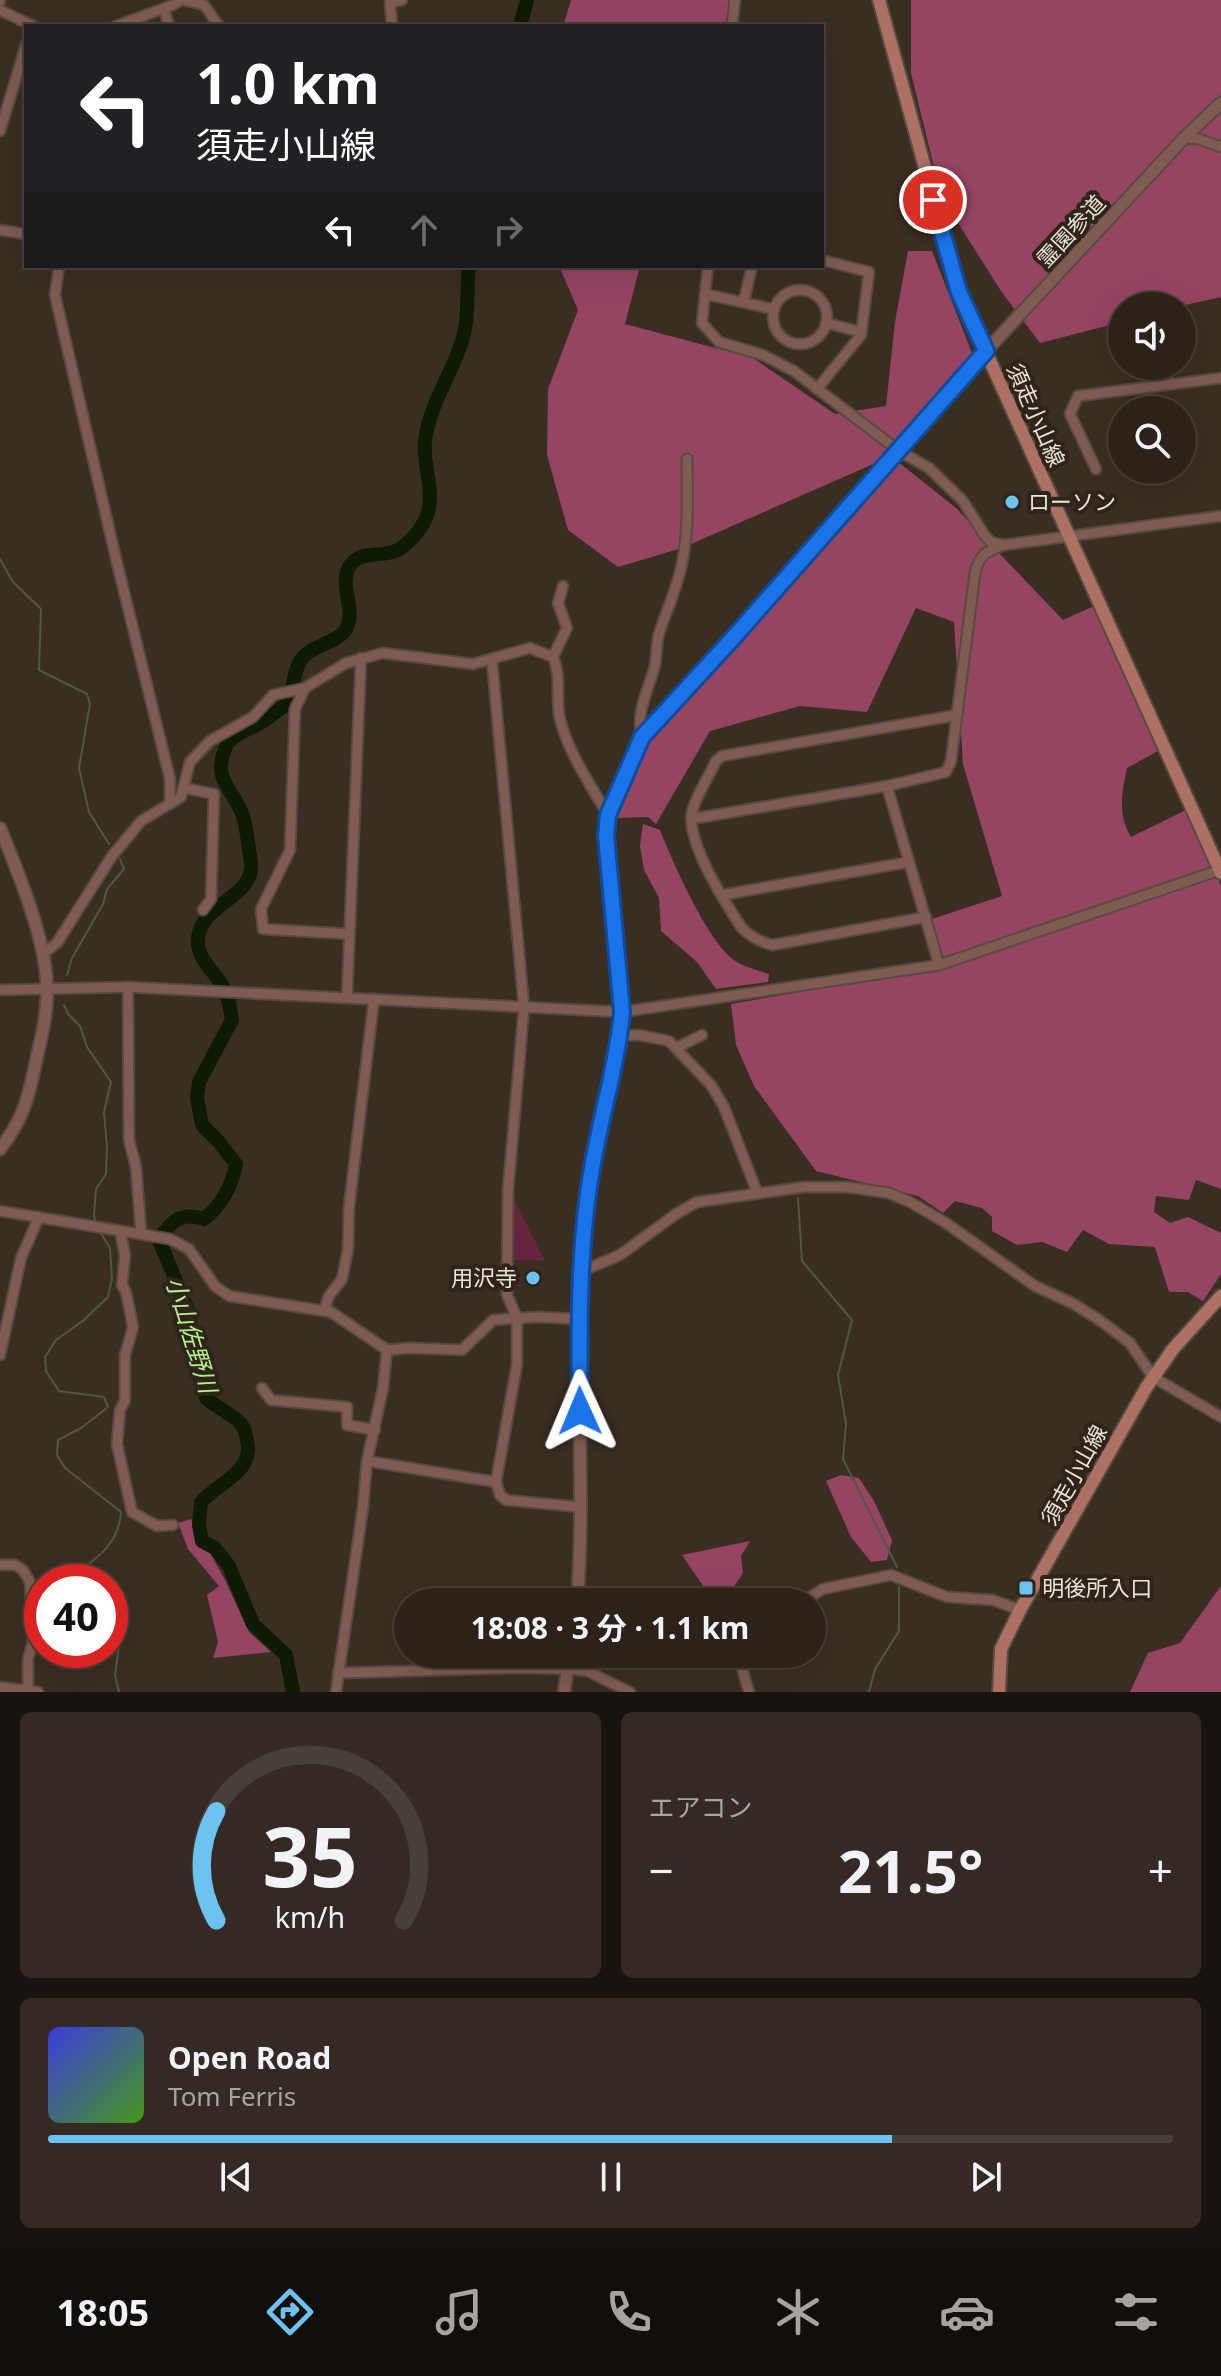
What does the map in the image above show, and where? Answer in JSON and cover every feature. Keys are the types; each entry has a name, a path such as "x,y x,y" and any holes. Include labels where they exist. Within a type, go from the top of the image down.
{"main road":[{"name":"須走小山線","path":"879,0 955,280 1220,871"},
{"name":"須走小山線","path":"999,1692 1001,1649 1020,1610 1153,1377 1173,1349 1221,1296"}],"street":[{"path":"122,24 182,0 204,5 218,24"},
{"path":"392,24 390,2 402,0"},
{"path":"732,24 735,0"},
{"path":"164,9 168,24"},
{"path":"0,10 28,24"},
{"path":"0,131 24,52"},
{"name":"霊園参道","path":"608,815 642,737 986,351 1184,138 1219,105"},
{"path":"1184,138 1199,139 1221,147"},
{"path":"0,230 24,234"},
{"path":"817,389 861,332 869,272 824,261"},
{"path":"59,268 55,295 170,779 170,804"},
{"path":"708,268 702,323 719,342 763,355 794,371 899,451 929,468 963,501 985,536 991,542 1004,545"},
{"path":"744,301 752,268"},
{"path":"793,290 811,292 824,304 826,323 817,337 801,344 793,343 785,340 774,326 773,309 784,294 793,290"},
{"path":"705,294 773,309"},
{"path":"826,323 861,332"},
{"path":"1096,469 1070,414 1078,396 1221,378"},
{"path":"642,737 639,728 642,707 655,663 658,636 672,602 683,558 687,530 687,459"},
{"path":"691,819 887,786 946,772 951,761 977,563 987,551 1004,545 1067,535 1221,516"},
{"path":"563,586 558,603 567,628 553,657 559,684 559,716 565,735 608,815 606,848 622,1012 620,1036 591,1171 582,1271 577,1588"},
{"path":"43,954 57,943 104,867 141,821 181,797 190,762 196,753 210,741 253,717 273,695 302,688 346,663 383,653 473,664 530,648 553,657"},
{"path":"347,997 361,658"},
{"path":"492,661 524,1007 508,1191 507,1295 517,1318 517,1364 496,1482 500,1495 506,1500 580,1507"},
{"path":"302,688 295,709 290,850 261,909 263,929 349,934"},
{"path":"926,917 773,945 748,935 722,895 699,850 691,819 696,801 716,761 722,756 957,715"},
{"path":"887,786 939,965"},
{"path":"184,788 214,794 211,899 203,910"},
{"path":"0,828 16,866 43,954 48,988 46,1014 27,1102 21,1119 0,1149"},
{"path":"722,895 909,862"},
{"path":"0,990 128,987 244,991 622,1012 939,965 1220,871"},
{"path":"128,987 129,1140 145,1234"},
{"path":"324,1310 329,1296 342,1279 348,1249 349,1207 374,999"},
{"path":"676,1048 702,1035"},
{"path":"620,1036 653,1036 669,1041 718,1093 757,1192"},
{"path":"582,1271 620,1255 697,1202 804,1187 847,1187 889,1193 946,1223 1035,1286 1098,1319 1130,1343 1153,1377 1221,1417"},
{"path":"0,1211 170,1239 189,1249 215,1286 229,1296 331,1312 387,1350 462,1350 493,1320 579,1319"},
{"path":"0,1355 21,1258 39,1217"},
{"path":"120,1231 125,1255 122,1285 133,1327 125,1355 125,1400 120,1410 117,1444 119,1457 132,1512 157,1526 173,1525"},
{"path":"336,1692 367,1461 387,1350"},
{"path":"262,1388 271,1400 347,1407 347,1425 375,1430"},
{"path":"367,1461 496,1482"},
{"path":"0,1565 15,1565 23,1570 30,1582 33,1642 28,1659 28,1692"},
{"path":"826,1588 891,1575 947,1597 993,1600 1020,1610"},
{"path":"742,1668 749,1692"},
{"path":"338,1673 568,1669 587,1671 630,1692"},
{"path":"564,1692 568,1669"},
{"path":"0,1687 38,1692"}],"shaded area":[{"path":"571,0 736,0 737,24 564,24"},
{"path":"911,0 1221,0 1221,297 1196,303 1196,292 1108,292 1108,326 1040,343 1001,291 941,196 911,73"},
{"path":"908,251 932,251 972,353 887,458 682,548 618,567 568,530 547,455 548,389 578,310 560,268 639,268 625,324 753,358 835,414 886,406 895,322"},
{"path":"897,461 956,508 1063,620 1094,606 1143,702 1160,750 1127,768 1122,803 1124,820 1131,837 1190,808 1221,886 1221,1189 1196,1180 1189,1200 1156,1196 1154,1212 1170,1223 1188,1217 1221,1233 1221,1274 1203,1301 1188,1292 1169,1292 1155,1247 1109,1244 1083,1230 1067,1252 1042,1242 1017,1245 992,1231 992,1217 982,1208 955,1201 943,1213 918,1196 816,1171 754,1086 736,1045 731,1004 944,967 932,919 1002,896 963,764 954,622 916,608 867,712 800,706 710,731 656,824 648,817 614,818 657,728 753,604"},
{"path":"643,824 660,830 692,900 724,951 734,960 769,974 768,982 716,989 697,962 661,931 659,898 644,870 640,846"},
{"path":"512,1195 545,1261 514,1260"},
{"path":"841,1475 859,1478 874,1501 892,1540 887,1560 871,1562 851,1537 826,1481"},
{"path":"191,1519 249,1632 271,1652 213,1658 218,1642 207,1595 219,1586 188,1549 178,1523"},
{"path":"750,1541 741,1556 743,1573 733,1588 704,1588 682,1555"},
{"path":"1221,1586 1221,1692 1130,1692 1148,1653 1180,1643"}],"waterway":[{"name":"小山佐野川","path":"521,24 527,0"},
{"name":"小山佐野川","path":"293,1692 286,1655 253,1624 229,1566 215,1548 202,1541 199,1525 201,1502 236,1474 247,1458 248,1448 240,1423 206,1398 198,1372 188,1310 159,1240 178,1219 204,1219 210,1214 225,1194 236,1164 202,1125 197,1098 199,1082 232,1020 226,993 202,958 198,938 201,926 208,917 245,884 251,863 243,816 221,769 225,749 232,739 263,722 285,704 303,657 344,632 350,617 346,575 353,561 398,550 423,524 430,504 425,451 427,428 464,335 469,268"},
{"path":"0,559 13,582 41,609 39,670 87,694 90,704 79,768 89,812 109,844"},
{"path":"67,975 72,958 103,904 107,889 124,869 120,859"},
{"path":"64,1005 80,1026 87,1047 111,1082 104,1112 106,1174 96,1189 96,1224"},
{"path":"798,1198 802,1261 852,1320 838,1375 846,1424 843,1459 897,1567"},
{"path":"88,1564 112,1540 121,1512 65,1468 57,1455 58,1440 81,1428 108,1407 104,1397 59,1391 46,1371 45,1357 56,1340 84,1320 108,1297 112,1279 110,1248 99,1230"},
{"path":"869,1692 875,1669 899,1631 899,1587"},
{"path":"116,1668 119,1692"}],"place":[{"name":"ローソン","path":"1012,502"},
{"name":"用沢寺","path":"533,1278"},
{"name":"明後所入口","path":"1026,1588"}],"route":[{"path":"580,1411 579,1319 591,1171 620,1036 622,1012 606,848 608,815 642,737 986,351 959,292 933,200"}]}
